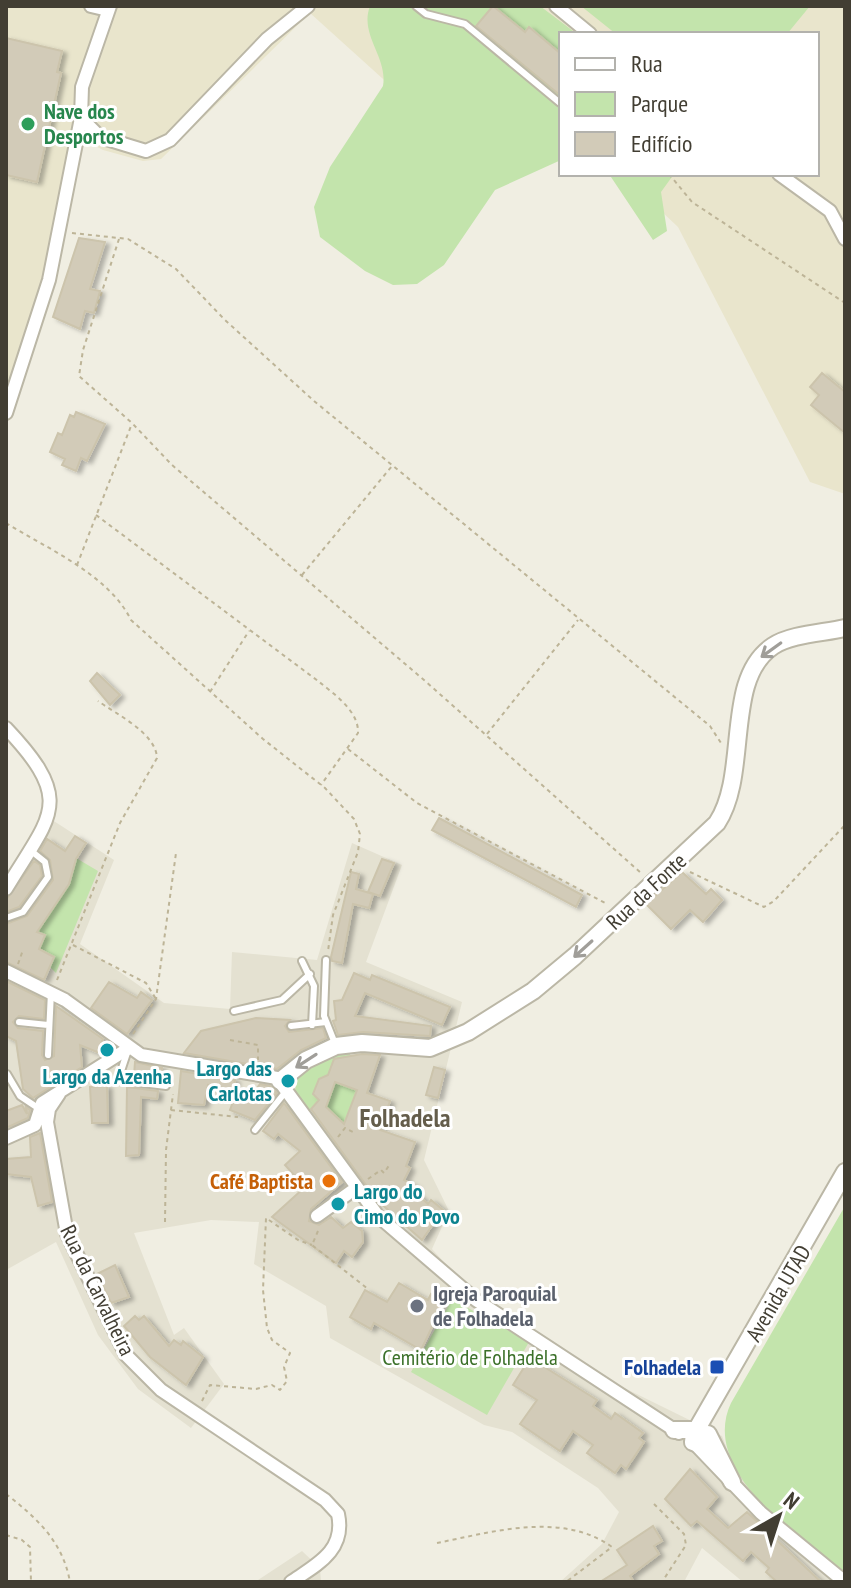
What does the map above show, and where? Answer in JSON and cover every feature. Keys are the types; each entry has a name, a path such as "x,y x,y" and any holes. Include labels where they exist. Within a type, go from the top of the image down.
{"street":[{"path":"6,413 49,280 81,118 82,87 109,8 91,6"},
{"path":"81,118 91,132 110,142 146,151 163,146 267,39 308,6"},
{"path":"556,6 588,32"},
{"path":"782,176 830,211 845,239"},
{"name":"Rua da Fonte","path":"336,1046 362,1043 423,1049 450,1042 546,981 717,823 726,809 745,689 755,664 778,643 845,628"},
{"path":"6,728 35,764 51,793 47,822 6,889"},
{"path":"6,971 51,992 146,1056 257,1073 283,1085 374,1212 476,1300 674,1430 699,1439 732,1482 767,1518 845,1582"},
{"path":"6,1138 35,1125 38,1108 127,1046"},
{"path":"283,1085 306,1060 336,1046"},
{"name":"Rua da Carvalheira","path":"59,1094 49,1109 47,1122 67,1234 126,1355 147,1380 314,1493 338,1514 338,1539 326,1559 291,1582"},
{"name":"Avenida UTAD","path":"699,1439 708,1413 845,1172"},
{"path":"317,1216 356,1188"}],"lane":[{"path":"416,6 426,14 465,24 559,102"},
{"path":"6,918 23,912 48,877 45,862 30,849"},
{"path":"326,960 326,1022 336,1046"},
{"path":"302,961 314,988 312,1025"},
{"path":"234,1011 282,1000 310,974"},
{"path":"48,1055 51,992"},
{"path":"19,1022 48,1025"},
{"path":"291,1026 326,1022"},
{"path":"127,1046 118,1080 170,1086"},
{"path":"7,1074 20,1096 38,1108"},
{"path":"255,1130 283,1085"}],"path":[{"path":"671,176 692,202 845,303"},
{"path":"59,232 119,238 140,245 176,269 256,349 710,726 722,745"},
{"path":"119,238 83,350 79,376 132,423 172,465 486,735 644,876"},
{"path":"76,566 132,423"},
{"path":"302,575 393,465"},
{"path":"96,515 318,681 351,712 358,723 358,733 321,785"},
{"path":"6,523 76,566 122,601 131,620 343,806 360,834 358,852 333,915 326,960"},
{"path":"486,735 578,619"},
{"path":"210,692 250,630"},
{"path":"51,992 120,823 157,758 154,745 144,735 98,701"},
{"path":"348,749 417,803 602,903 615,903"},
{"path":"675,864 764,907 774,901 845,825"},
{"path":"127,1046 156,999 176,853"},
{"path":"72,944 146,983 156,999"},
{"path":"230,1040 258,1045 257,1073"},
{"path":"165,1222 170,1086"},
{"path":"170,1110 238,1117"},
{"path":"334,1154 345,1128 355,1133"},
{"path":"356,1188 381,1170 384,1173 390,1164"},
{"path":"312,1245 328,1207"},
{"path":"195,1414 210,1385 259,1389 272,1385 280,1390 287,1381 284,1367 290,1353 272,1340 265,1318 266,1218 298,1240 312,1245 368,1289"},
{"path":"6,1494 39,1519 66,1559 70,1582"},
{"path":"654,1504 684,1534 686,1545 662,1582"},
{"path":"437,1543 509,1528 568,1528 593,1535 612,1547 566,1582"},
{"path":"6,1535 22,1540 30,1547 31,1582"},
{"path":"462,1582 504,1582"}],"shaded area":[{"path":"6,6 845,6 845,494 810,482 678,227 624,176 819,176 819,32 559,32 559,35 393,88 310,13 161,159 143,161 103,150 86,141 75,130 46,265 6,393"},
{"path":"43,814 114,860 80,944 164,1003 230,1009 232,952 317,960 352,843 402,865 366,962 462,1002 424,1160 449,1211 432,1249 466,1286 600,1376 722,1436 731,1459 757,1499 845,1574 845,1582 743,1582 702,1548 684,1582 560,1582 602,1544 619,1512 598,1488 512,1432 484,1425 330,1338 326,1306 254,1264 259,1222 211,1220 134,1233 174,1335 184,1328 224,1384 191,1428 138,1389 98,1335 56,1242 6,1270 6,874 10,874"},
{"path":"302,1551 320,1568 321,1582 255,1582"}],"green space":[{"path":"370,6 540,6 574,32 559,32 559,161 495,190 444,265 417,284 393,285 365,271 320,237 314,207 330,167 383,86 382,65 368,27"},
{"path":"581,6 810,6 789,32 614,32"},
{"path":"610,176 673,176 661,192 667,231 653,240"},
{"path":"76,858 98,871 56,973 50,967 54,957 39,949 45,936 37,932 69,884"},
{"path":"351,1052 340,1083 357,1090 344,1123 319,1101 307,1113 295,1090 299,1072 336,1053"},
{"path":"845,1206 845,1574 780,1522 759,1500 741,1477 729,1453 725,1428 731,1403"},
{"name":"Cemitério de Folhadela","path":"452,1299 529,1342 487,1415 411,1372"}],"building":[{"path":"493,6 525,32 529,27 559,52 559,94 476,26"},
{"name":"Nave dos Desportos","path":"6,38 62,51 57,72 61,73 37,182 6,175"},
{"path":"79,238 105,242 90,289 100,291 94,313 85,311 80,329 53,317"},
{"path":"822,373 845,392 845,433 811,405 819,395 810,387"},
{"path":"76,412 105,424 87,461 81,458 76,471 62,465 65,459 50,452 58,433 62,435 70,415 74,417"},
{"path":"97,673 120,695 110,705 90,681"},
{"path":"439,818 582,895 576,907 432,830"},
{"path":"75,836 86,843 76,859 69,884 37,932 45,935 39,949 54,957 44,980 6,962 6,924 27,916 53,880 50,860 40,851 47,839 65,851"},
{"path":"382,859 394,863 380,896 368,892"},
{"path":"34,861 40,865 42,876 19,907 6,912 6,900"},
{"path":"351,872 359,874 356,889 373,894 369,908 353,904 342,963 332,961 331,957"},
{"path":"682,872 706,894 711,889 722,900 703,922 690,910 671,929 646,904"},
{"path":"354,973 370,980 372,975 450,1007 442,1025 365,993 355,1016 431,1026 430,1036 363,1032 338,1035 333,1021 336,1020 334,1001 342,1000"},
{"path":"6,981 45,1000 44,1019 19,1016 13,1022 18,1028 43,1031 42,1055 45,1060 54,1056 56,1006 103,1039 97,1052 80,1045 82,1067 33,1098 23,1089 16,1041 6,1036"},
{"path":"109,982 137,998 141,992 152,1000 127,1034 91,1008"},
{"path":"256,1018 290,1020 285,1026 289,1032 323,1028 326,1038 301,1050 277,1069 184,1053 201,1031"},
{"path":"362,1054 380,1055 367,1093 390,1101 380,1130 415,1142 406,1166 410,1168 404,1180 416,1187 414,1191 428,1204 431,1200 443,1210 422,1240 377,1200 311,1109 319,1100 313,1094 319,1079 328,1075 334,1059","holes":["335,1082 357,1090 344,1124 326,1107"]},
{"path":"135,1062 162,1068 160,1079 134,1076"},
{"path":"434,1067 445,1070 438,1098 426,1095"},
{"path":"181,1071 235,1080 233,1090 208,1085 204,1105 178,1103"},
{"path":"260,1084 270,1086 277,1093 255,1120 230,1110 237,1091 251,1096"},
{"path":"107,1086 108,1123 92,1123 90,1087"},
{"path":"127,1087 158,1091 157,1099 141,1097 139,1155 126,1156"},
{"path":"284,1103 342,1182 311,1209 309,1221 319,1225 331,1217 343,1228 351,1222 362,1231 363,1242 352,1257 344,1251 336,1263 272,1217 305,1187 285,1165 300,1151 278,1134 274,1139 263,1131"},
{"path":"22,1105 27,1114 26,1107 30,1110 28,1118 6,1128 6,1111"},
{"path":"40,1133 52,1202 38,1206 31,1177 6,1174 6,1159 31,1157 30,1137"},
{"path":"115,1265 129,1297 111,1303 97,1274"},
{"path":"399,1283 428,1300 431,1294 444,1302 421,1350 374,1323 371,1329 350,1317 365,1290 387,1302"},
{"path":"135,1316 139,1320 144,1316 169,1346 174,1340 181,1345 183,1341 203,1357 186,1385 150,1357 124,1326"},
{"path":"530,1358 597,1400 593,1406 611,1419 615,1413 643,1433 639,1438 644,1442 626,1469 621,1465 615,1473 587,1453 593,1445 573,1431 560,1451 520,1424 537,1400 513,1385"},
{"path":"690,1469 717,1497 707,1509 728,1528 747,1512 821,1582 777,1582 766,1572 769,1568 751,1552 743,1561 697,1521 691,1526 665,1499"},
{"path":"653,1526 662,1541 654,1546 659,1554 630,1576 634,1582 600,1582 627,1565 617,1550"}],"place":[{"name":"Nave dos Desportos","path":"28,124"},
{"name":"Largo da Azenha","path":"107,1050"},
{"name":"Largo das Carlotas","path":"288,1081"},
{"name":"Café Baptista","path":"329,1181"},
{"name":"Largo do Cimo do Povo","path":"338,1204"},
{"name":"Igreja Paroquial de Folhadela","path":"417,1306"},
{"name":"Folhadela","path":"717,1367"}],"district":[{"name":"Folhadela","path":"405,1117"}]}
